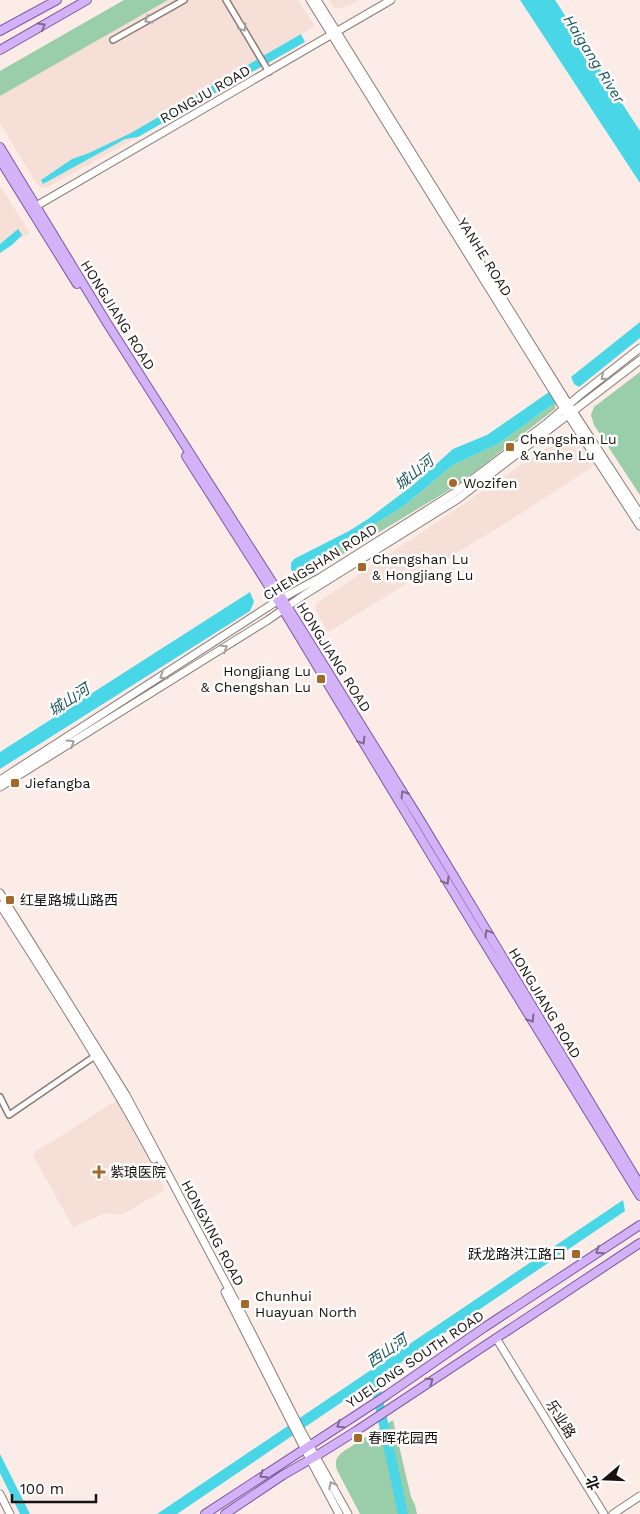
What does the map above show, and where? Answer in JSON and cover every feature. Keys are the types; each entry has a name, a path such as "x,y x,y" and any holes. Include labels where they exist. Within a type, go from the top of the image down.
{"main road":[{"path":"0,31 57,0"},
{"path":"0,50 86,0"},
{"name":"YANHE ROAD","path":"310,0 334,34 640,526"},
{"name":"YANHE ROAD","path":"317,0 334,34"},
{"name":"RONGJU ROAD","path":"34,208 267,69 334,34 391,0"},
{"name":"HONGJIANG ROAD","path":"0,147 34,208 414,811 640,1185"},
{"name":"HONGJIANG ROAD","path":"0,160 34,208"},
{"name":"CHENGSHAN ROAD","path":"0,787 458,499 568,410 580,395 640,348"},
{"name":"CHENGSHAN ROAD","path":"0,780 280,600 321,577 454,493 640,360"},
{"name":"YANHE ROAD","path":"568,410 640,514"},
{"name":"HONGJIANG ROAD","path":"285,608 640,1196"},
{"name":"HONGXING ROAD","path":"0,893 126,1095 239,1308 300,1434 348,1514"},
{"name":"HONGXING ROAD","path":"0,905 120,1097 293,1420"},
{"name":"YUELONG SOUTH ROAD","path":"205,1514 372,1405 640,1225"},
{"name":"YUELONG SOUTH ROAD","path":"225,1514 283,1475 390,1409 640,1243"},
{"name":"乐业路","path":"496,1338 604,1514"},
{"name":"HONGXING ROAD","path":"313,1458 339,1514"},
{"path":"0,1494 10,1514"},
{"path":"614,1514 640,1496"}],"street":[{"path":"113,40 184,0"},
{"path":"226,0 267,69"},
{"path":"0,1097 9,1115 95,1056"}],"shaded area":[{"path":"168,0 298,0 315,26 156,118 159,125 46,188 42,188 36,183 0,123 0,96"},
{"path":"329,0 359,0 350,5 335,9"},
{"path":"0,186 30,233 0,249"},
{"path":"569,433 577,435 595,465 522,513 328,632 316,611 316,604"},
{"name":"紫琅医院","path":"116,1101 165,1190 121,1215 106,1213 73,1227 32,1154"}],"green space":[{"path":"124,0 168,0 0,96 0,71"},
{"path":"640,372 640,495 594,425 591,415 594,407"},
{"path":"556,402 555,409 454,487 310,574 305,574 311,565 405,505 453,465 498,444"},
{"path":"393,1420 411,1497 417,1514 360,1514 337,1470 337,1459 344,1451"}],"water":[{"path":"520,0 555,0 640,131 640,183"},
{"path":"301,34 305,42 138,137 125,139 43,184 41,180 72,159 131,133"},
{"path":"18,229 22,235 0,253 0,244"},
{"path":"640,322 640,338 579,387 574,384 571,377"},
{"path":"549,392 556,402 498,444 453,465 405,505 311,565 305,574 297,574 291,570 291,563 294,559 349,531 368,519 413,485 453,449 487,435"},
{"path":"250,592 254,602 250,611 0,769 0,752"},
{"path":"623,1200 625,1211 378,1378 408,1514 398,1514 370,1383 177,1514 157,1514"},
{"path":"0,1454 30,1514 20,1514 0,1473"}],"place":[{"name":"Chengshan Lu & Yanhe Lu","path":"510,447"},
{"name":"Wozifen","path":"453,483"},
{"name":"Chengshan Lu & Hongjiang Lu","path":"362,567"},
{"name":"Hongjiang Lu & Chengshan Lu","path":"321,679"},
{"name":"Jiefangba","path":"15,783"},
{"name":"红星路城山路西","path":"10,900"},
{"name":"紫琅医院","path":"99,1172"},
{"name":"跃龙路洪江路口","path":"576,1254"},
{"name":"Chunhui Huayuan North","path":"245,1304"},
{"name":"春晖花园西","path":"358,1438"}],"water label":[{"name":"Haigang River","path":"594,59"},
{"name":"城山河","path":"414,473"},
{"name":"城山河","path":"69,700"},
{"name":"西山河","path":"387,1351"}]}
